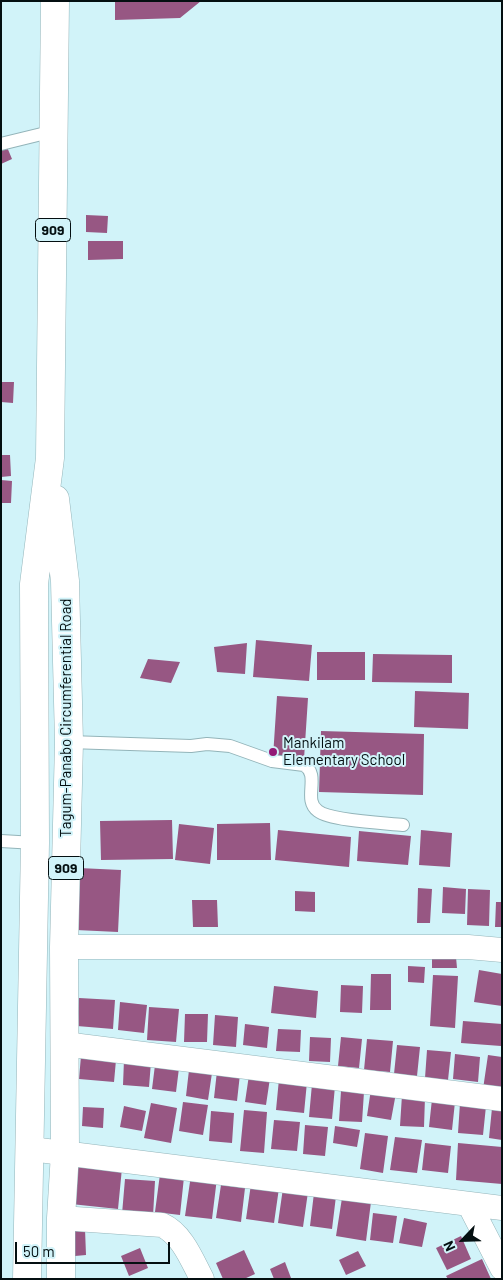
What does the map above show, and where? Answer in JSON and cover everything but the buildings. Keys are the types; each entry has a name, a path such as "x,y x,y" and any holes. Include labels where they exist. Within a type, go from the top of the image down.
{"highway":[{"name":"Tagum-Panabo Circumferential Road","path":"27,1279 36,843 34,584 50,458 55,1"},
{"name":"Tagum-Panabo Circumferential Road","path":"50,458 65,581 68,742 64,947 65,1154 61,1218 61,1279"}],"street":[{"path":"64,947 468,947 502,950"},
{"path":"64,1044 502,1099"},
{"path":"31,1149 502,1208"},
{"path":"469,1204 502,1268"},
{"path":"61,1218 162,1225 174,1232 202,1279"}],"lane":[{"path":"1,144 54,131"},
{"path":"68,742 230,746 272,761 304,765 312,773 311,796 317,811 336,818 404,825"},
{"path":"1,841 36,843"}],"place":[{"name":"Mankilam Elementary School","path":"273,752"}]}
